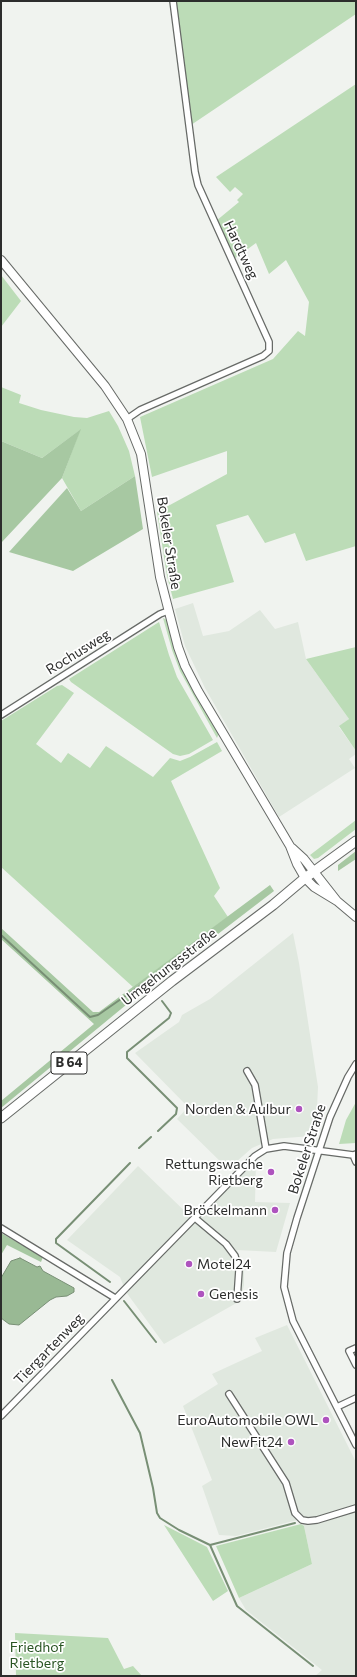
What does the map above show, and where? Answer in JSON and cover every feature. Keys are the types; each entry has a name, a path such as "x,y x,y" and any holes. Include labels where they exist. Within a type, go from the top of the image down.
{"main road":[{"name":"Bokeler Straße","path":"1,260 105,386 127,419 135,437 145,472 160,577 178,647 198,691 290,846 297,864 305,878"},
{"name":"Umgehungsstraße","path":"1,1118 172,981 267,910 305,878 356,841"},
{"name":"Bokeler Straße","path":"290,846 304,859 337,901"},
{"path":"305,878 314,887 337,901 356,917"}],"street":[{"name":"Hardtweg","path":"127,419 140,410 263,356 269,351 269,342 198,185 195,172 173,1"},
{"name":"Rochusweg","path":"1,715 160,614 168,612"},
{"name":"Bokeler Straße","path":"356,1064 336,1101 320,1150 287,1253 284,1287 293,1321 356,1445"},
{"path":"248,1071 255,1085 266,1149 289,1146 320,1150 354,1155 356,1162"},
{"name":"Tiergartenweg","path":"1,1416 243,1167 266,1149"},
{"path":"195,1218 226,1244 235,1256 239,1270 236,1299"},
{"path":"1,1228 115,1298"},
{"path":"356,1348 349,1351 356,1365"},
{"path":"229,1394 286,1483 295,1513 302,1520 317,1520 356,1508"},
{"path":"337,1407 356,1398"}],"shaded area":[{"path":"81,429 62,478 1,543 1,441 42,458"},
{"path":"135,476 143,529 73,571 9,552 67,488 81,511"},
{"path":"193,603 203,636 229,631 260,610 275,629 298,622 306,659 349,719 339,727 356,751 356,754 349,759 355,768 279,817 205,688 185,646 175,609"},
{"path":"356,851 356,859 338,871 338,865"},
{"path":"270,885 274,891 132,1000 1,1108 1,1101 94,1024 1,939 1,928 93,1012 99,1012"},
{"path":"293,933 318,1087 317,1108 311,1136 273,1139 252,1148 228,1169 177,1119 188,1107 135,1053 179,1022 182,1015 210,999"},
{"path":"256,1161 255,1202 290,1203 276,1252 237,1250 244,1269 244,1285 240,1301 164,1344 126,1292 120,1277 67,1240 138,1166 196,1222"},
{"path":"1,1233 43,1257 41,1262 7,1245 1,1255"},
{"path":"20,1258 37,1267 40,1266 43,1271 74,1288 74,1292 67,1296 56,1297 50,1300 19,1325 9,1324 1,1318 1,1278 11,1261"},
{"path":"287,1325 356,1462 356,1676 315,1676 322,1670 246,1610 239,1598 312,1564 304,1526 297,1520 236,1536 219,1535 202,1486 212,1480 183,1406 218,1384 212,1374 262,1351 255,1338"}],"green space":[{"path":"175,1 356,1 356,14 191,125"},
{"path":"356,84 356,546 306,561 295,533 265,543 248,515 216,525 234,582 173,599 167,576 157,512 227,474 227,451 152,477 140,417 273,359 298,331 305,336 309,302 286,260 269,274 256,243 234,259 216,221 239,202 237,200 243,194 235,187 230,192 216,177"},
{"path":"1,275 21,301 1,327"},
{"path":"1,387 21,395 19,403 41,410 74,417 87,418 109,411 118,426 129,451 135,476 81,511 62,478 80,430 42,458 1,441"},
{"path":"163,618 167,620 175,649 219,733 217,738 180,671 172,650"},
{"path":"159,622 177,677 213,740 189,754 180,756 173,754 71,682 69,679"},
{"path":"356,647 356,751 339,726 349,719 306,659"},
{"path":"62,685 74,693 36,744 61,763 68,753 90,768 106,746 153,777 170,758 180,761 217,742 222,751 171,781 220,888 214,896 228,917 133,987 1,867 1,721 57,686"},
{"path":"356,820 356,829 318,858 314,859 310,855"},
{"path":"356,1102 356,1143 339,1144 346,1120"},
{"path":"301,1524 304,1526 312,1564 239,1598 216,1546"},
{"path":"164,1525 207,1547 228,1591 213,1601"},
{"name":"Friedhof Rietberg","path":"15,1633 108,1638 124,1669 133,1666 142,1676 16,1676"}],"waterway":[{"path":"1,935 90,1017 98,1015 144,983 147,987"},
{"path":"158,1131 176,1114 177,1108 127,1058 127,1052 169,1018 171,1013 162,1001"},
{"path":"139,1148 151,1137"},
{"path":"110,1282 56,1243 56,1239 130,1163"},
{"path":"124,1301 156,1342"},
{"path":"112,1380 140,1433 153,1488 157,1513 160,1518 179,1530 210,1545 237,1606 313,1666"},
{"path":"210,1545 295,1523"}],"place":[{"name":"Norden & Aulbur","path":"299,1109"},
{"name":"Rettungswache Rietberg","path":"271,1172"},
{"name":"Bröckelmann","path":"275,1210"},
{"name":"Motel24","path":"189,1264"},
{"name":"Genesis","path":"201,1294"},
{"name":"EuroAutomobile OWL","path":"326,1420"},
{"name":"NewFit24","path":"291,1442"}]}
